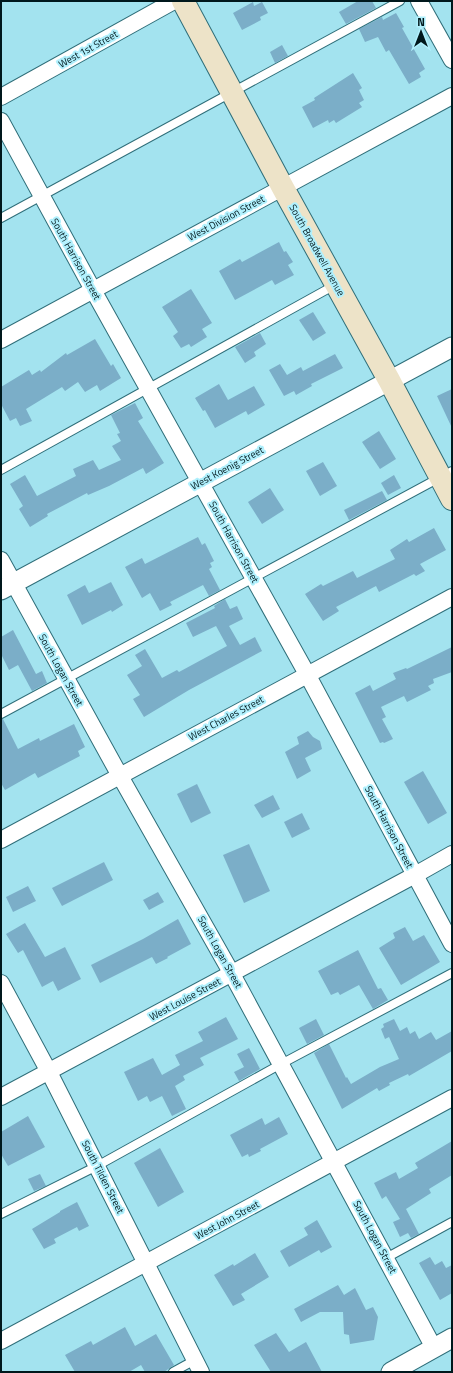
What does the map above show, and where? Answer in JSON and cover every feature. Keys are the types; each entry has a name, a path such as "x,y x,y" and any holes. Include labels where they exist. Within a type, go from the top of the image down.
{"main road":[{"name":"South Broadwell Avenue","path":"183,1 283,188 389,380 446,474 452,499"}],"street":[{"name":"West 1st Street","path":"1,97 174,1"},
{"path":"419,1 452,60"},
{"name":"West Division Street","path":"1,340 452,96"},
{"name":"South Harrison Street","path":"1,121 93,290 308,674 452,944"},
{"name":"West Koenig Street","path":"7,586 452,347"},
{"name":"South Logan Street","path":"1,560 7,586 66,678 232,974 434,1348"},
{"name":"West Charles Street","path":"1,840 452,597"},
{"name":"West Louise Street","path":"1,1097 232,974 452,854"},
{"name":"South Tilden Street","path":"1,983 49,1072 198,1366"},
{"name":"West John Street","path":"1,1341 452,1098"},
{"path":"391,1372 452,1338"}],"lane":[{"path":"1,218 400,1"},
{"path":"1,470 336,284"},
{"path":"1,714 446,474"},
{"path":"1,1214 97,1166 281,1064 452,973"},
{"path":"386,1258 452,1222"},
{"path":"172,1372 198,1366"}],"building":[{"path":"358,1 372,1 376,8 346,24 339,12"},
{"path":"253,2 254,6 262,2 268,13 260,17 261,20 242,30 233,13"},
{"path":"396,13 404,27 402,28 425,69 419,73 421,77 409,84 389,50 386,52 378,37 365,42 359,29 382,17 383,20"},
{"path":"282,45 288,56 275,63 270,52"},
{"path":"353,73 362,88 359,90 364,100 359,103 362,107 336,123 334,120 329,123 328,120 313,128 302,107 315,100 314,98"},
{"path":"279,242 284,252 286,251 293,262 288,265 294,275 275,285 272,280 235,300 219,271 240,259 242,262"},
{"path":"191,289 212,323 202,329 207,337 191,347 189,344 181,348 173,336 178,332 162,307"},
{"path":"313,312 326,333 313,341 299,320"},
{"path":"260,333 266,344 254,352 256,356 245,363 235,347"},
{"path":"95,339 111,366 113,364 121,378 100,391 97,385 85,392 78,382 65,391 62,387 26,409 32,421 20,426 16,418 10,421 1,404 1,387 29,370 32,375 40,370 41,372 66,353 67,355"},
{"path":"335,354 343,368 311,384 312,386 296,395 294,391 284,396 269,370 280,364 287,375 301,367 303,371"},
{"path":"219,384 228,400 254,386 265,405 248,415 246,411 215,428 205,410 203,411 195,398"},
{"path":"452,389 452,428 437,396"},
{"path":"135,403 143,418 138,421 164,463 146,474 143,468 109,486 88,495 87,493 47,514 48,516 30,527 19,509 23,506 10,484 25,475 37,496 76,476 73,469 93,460 99,470 121,460 112,446 121,441 117,434 120,433 111,415"},
{"path":"379,431 396,459 380,469 362,442"},
{"path":"323,462 337,486 320,496 306,471"},
{"path":"394,475 401,488 388,495 381,483"},
{"path":"270,488 284,510 262,524 248,502"},
{"path":"382,491 387,500 349,520 344,510"},
{"path":"434,528 446,550 420,564 425,571 416,576 414,574 379,592 376,586 336,607 339,611 323,621 305,594 321,584 323,586 353,571 357,578 395,559 390,550 407,539 409,542"},
{"path":"198,537 202,545 205,543 214,561 210,563 212,567 209,569 220,590 209,596 203,585 170,602 172,605 160,611 150,593 142,598 125,567 142,558 145,564"},
{"path":"111,582 123,605 112,612 111,610 82,625 67,595 85,585 89,593"},
{"path":"225,599 230,609 237,606 243,619 229,626 240,645 255,637 262,651 189,690 144,717 133,699 140,695 127,675 142,666 135,655 145,649 162,678 177,670 179,672 227,646 216,626 193,637 186,623 215,608 214,606"},
{"path":"13,630 36,674 42,671 47,683 32,691 18,665 9,670 1,654 1,637"},
{"path":"452,647 452,672 433,679 434,683 428,686 431,690 407,702 404,696 381,707 386,717 382,719 393,739 380,743 355,693 370,685 373,691 396,679 393,673 406,668 407,669"},
{"path":"1,719 3,719 18,749 39,738 40,741 74,724 85,747 78,751 80,756 38,778 35,773 5,790 1,783"},
{"path":"308,731 313,737 320,741 322,749 305,758 311,771 297,779 285,752 299,744 297,737"},
{"path":"423,771 447,813 428,824 404,782"},
{"path":"197,784 211,813 191,823 177,794"},
{"path":"273,795 280,809 262,818 254,805"},
{"path":"302,813 310,829 292,838 284,822"},
{"path":"249,844 270,891 244,903 223,855"},
{"path":"104,862 113,880 62,906 52,888"},
{"path":"28,886 36,901 13,912 6,897"},
{"path":"158,892 164,902 149,910 143,900"},
{"path":"178,919 191,944 156,964 152,957 100,983 91,965 143,939"},
{"path":"25,923 45,957 65,947 81,979 58,991 53,981 42,987 23,950 18,953 6,934"},
{"path":"405,927 413,941 424,935 440,962 401,985 379,948 395,938 393,933"},
{"path":"358,950 378,989 381,988 388,1000 373,1009 359,985 340,995 338,992 331,995 318,971"},
{"path":"226,1017 238,1039 200,1058 204,1065 183,1076 185,1080 175,1086 186,1109 172,1116 162,1096 150,1102 147,1096 138,1101 124,1072 153,1058 162,1075 180,1065 175,1055 203,1041 198,1032"},
{"path":"316,1019 324,1035 307,1044 299,1028"},
{"path":"394,1019 400,1031 407,1027 410,1034 415,1031 419,1039 431,1032 436,1040 452,1031 452,1051 409,1076 408,1074 389,1083 390,1085 379,1091 377,1088 342,1109 314,1053 329,1044 346,1078 347,1077 351,1084 380,1067 399,1059 389,1037 385,1039 381,1029 384,1027 383,1024"},
{"path":"249,1048 260,1069 239,1081 234,1072 244,1067 237,1054"},
{"path":"28,1116 45,1147 8,1166 1,1154 1,1132"},
{"path":"279,1117 288,1134 260,1149 261,1151 249,1157 248,1154 242,1157 230,1135 262,1118 265,1125"},
{"path":"452,1141 452,1175 429,1189 431,1193 406,1209 419,1234 411,1238 408,1233 400,1237 393,1222 400,1219 386,1196 382,1199 374,1183 396,1172 399,1179 418,1168 415,1163"},
{"path":"160,1148 184,1192 158,1207 134,1163"},
{"path":"40,1174 46,1186 34,1191 28,1179"},
{"path":"77,1202 89,1226 79,1231 77,1227 54,1239 56,1243 44,1249 32,1229"},
{"path":"317,1220 332,1247 321,1253 319,1250 289,1267 280,1251 308,1235 304,1228"},
{"path":"255,1253 269,1277 241,1294 245,1300 233,1306 214,1275 233,1264 234,1266"},
{"path":"430,1257 435,1265 442,1261 446,1268 452,1265 452,1293 440,1300 419,1263"},
{"path":"338,1285 344,1295 355,1288 366,1310 373,1307 378,1317 374,1340 350,1344 349,1335 344,1334 343,1312 320,1312 301,1322 294,1309"},
{"path":"125,1327 135,1346 156,1334 174,1365 164,1372 145,1372 141,1365 129,1372 75,1372 65,1355 91,1341 93,1345"},
{"path":"276,1333 289,1352 306,1342 322,1372 271,1372 254,1345"}]}
